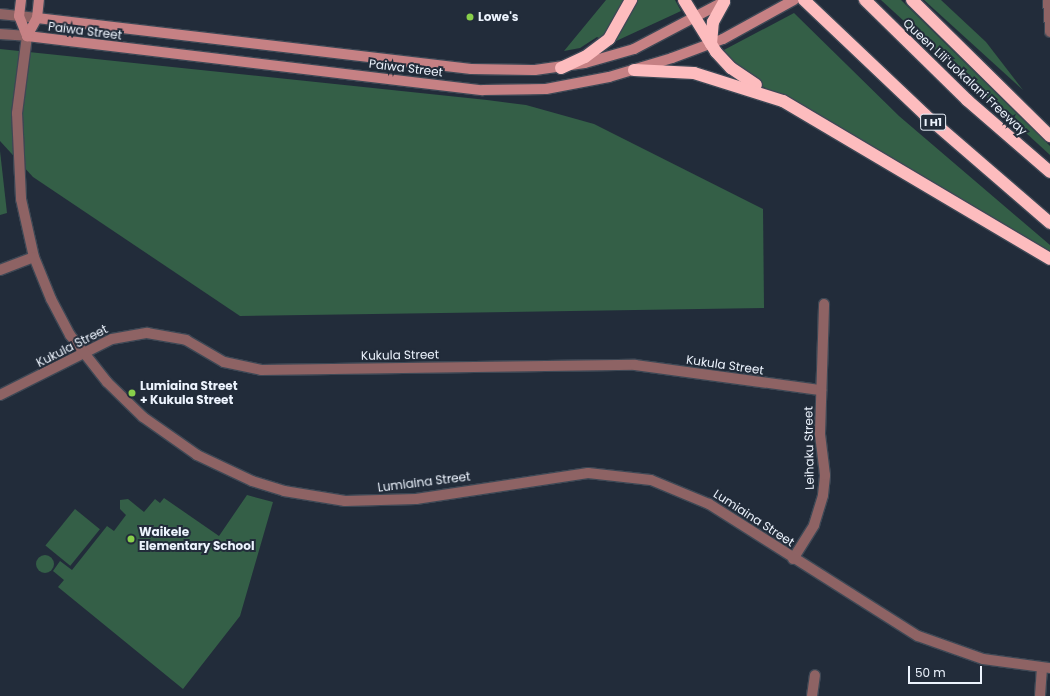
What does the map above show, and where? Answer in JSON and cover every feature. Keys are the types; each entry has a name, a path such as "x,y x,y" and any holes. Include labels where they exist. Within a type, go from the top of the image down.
{"highway":[{"path":"561,68 585,57 608,39 631,0"},
{"path":"684,0 694,19 711,44 739,76 1050,259"},
{"name":"I H1","path":"804,0 925,115 1050,222"},
{"name":"Queen Liliʻuokalani Freeway","path":"865,0 962,95 1050,172"},
{"path":"912,0 1050,136"},
{"path":"711,44 713,22 725,1"},
{"path":"634,70 694,72 783,101"}],"main road":[{"name":"Lumiaina Street","path":"20,0 19,16 27,36"},
{"name":"Lumiaina Street","path":"27,36 37,18 39,0"},
{"name":"Paiwa Street","path":"27,36 483,90 565,87 634,70 711,44 794,0"},
{"name":"Paiwa Street","path":"37,18 471,69 561,68 634,49 694,19 725,1"}],"street":[{"path":"1048,0 1050,32"},
{"name":"Paiwa Street","path":"0,14 37,18"},
{"name":"Paiwa Street","path":"0,34 27,36"},
{"name":"Lumiaina Street","path":"27,36 17,134 21,199 34,258 51,299 83,353 138,412 179,444 218,466 284,491 345,501 388,501 555,476 613,473 651,480 690,495 894,623 937,644 990,661 1046,668"},
{"path":"0,270 34,258"},
{"name":"Leihaku Street","path":"792,558 814,525 823,495 821,390 824,304"},
{"name":"Kukula Street","path":"0,395 83,353 121,336 155,333 186,340 224,362 261,370 635,365 821,390"},
{"path":"1040,696 1046,668"},
{"path":"812,696 815,675"}],"green space":[{"path":"606,0 626,0 610,28 601,39 597,37 580,48 564,51"},
{"path":"636,0 675,0 681,11 614,42"},
{"path":"881,0 901,0 1050,146 1050,155"},
{"path":"924,0 941,0 986,42 1023,90"},
{"path":"794,13 899,116 1050,245 1050,256 757,83 722,51"},
{"path":"0,49 487,100 526,105 594,124 763,209 764,308 240,316 33,177 0,141"},
{"path":"0,151 7,213 0,215"},
{"path":"247,495 273,502 240,616 183,689 58,587 64,580 53,571 60,561 72,570 107,526 114,531 126,515 120,509 120,500 128,499 144,512 155,499 160,503 164,498 219,536"},
{"path":"75,509 100,529 70,566 45,546"},
{"path":"45,555 51,558 54,564 51,570 45,573 39,570 36,564 39,558"}],"place":[{"name":"Lowe's","path":"470,17"},
{"name":"Lumiaina Street + Kukula Street","path":"132,393"},
{"name":"Waikele Elementary School","path":"131,539"}]}
